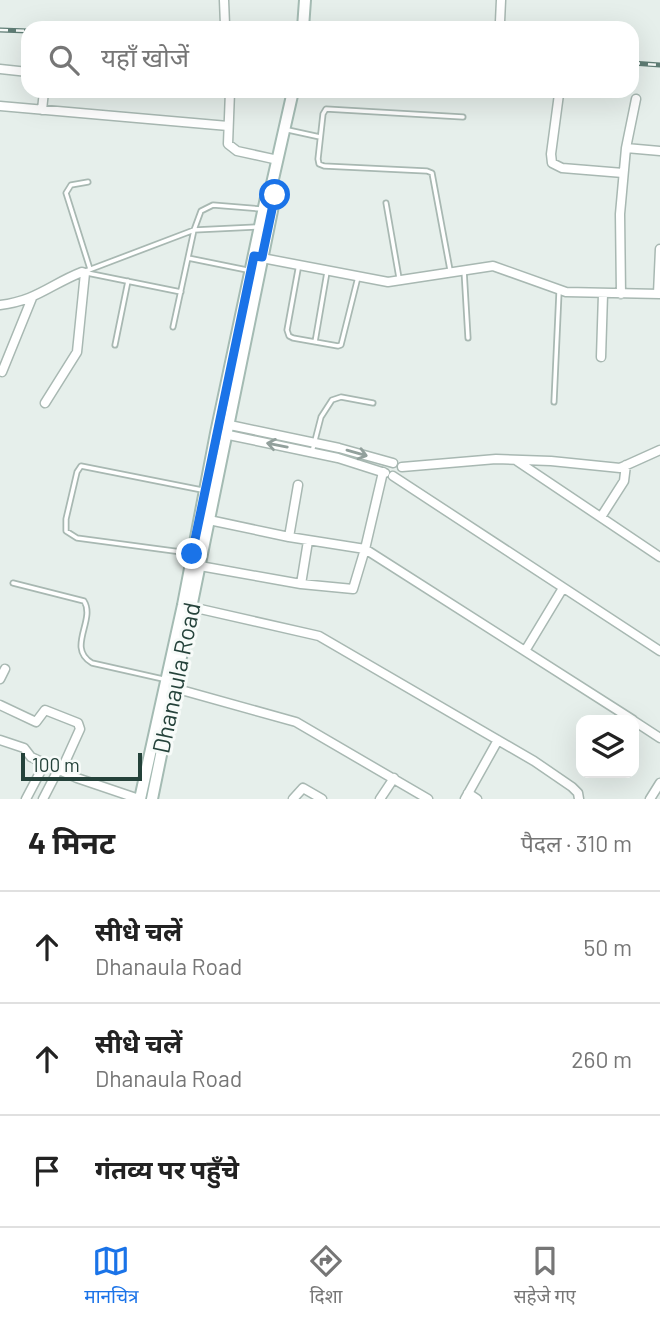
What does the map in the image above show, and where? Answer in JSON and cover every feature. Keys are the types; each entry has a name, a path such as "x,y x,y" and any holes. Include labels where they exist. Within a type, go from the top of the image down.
{"street":[{"path":"224,0 225,21"},
{"path":"304,21 305,0"},
{"path":"500,21 501,0"},
{"path":"0,69 21,71"},
{"path":"42,110 43,98"},
{"path":"230,98 227,139 232,149 278,160"},
{"name":"Dhanaula Road","path":"139,799 165,679 209,520 222,428 251,271 258,257 260,227 267,193 271,188 292,98"},
{"path":"558,98 552,163 562,168 623,173"},
{"path":"621,294 620,214 623,173 636,99"},
{"path":"0,106 228,126"},
{"path":"626,148 660,151"},
{"name":"Dhanaula Road","path":"198,559 204,490 222,428 258,257 275,195 271,188"},
{"path":"258,257 388,282 485,266 501,268 559,290 603,294 659,294 660,248"},
{"path":"0,305 32,298 86,272 77,352 45,403"},
{"path":"601,357 603,294"},
{"path":"2,372 32,298"},
{"path":"222,428 315,442 397,465 477,459 616,468 660,450"},
{"path":"222,428 389,474 400,474 397,465"},
{"path":"516,460 660,557"},
{"path":"601,517 624,481 626,465"},
{"path":"198,559 301,584 354,589 389,474"},
{"path":"389,474 660,650"},
{"path":"289,537 298,485"},
{"path":"209,520 308,541 365,549 624,715"},
{"path":"301,584 308,541"},
{"path":"525,651 562,588"},
{"path":"187,606 319,636 498,740 572,787 578,793 579,799"},
{"name":"Dhanaula Road","path":"152,799 187,606"},
{"path":"0,679 5,669"},
{"path":"174,688 296,722 428,799"},
{"path":"0,705 36,722 46,710 78,723 80,729 43,799"},
{"path":"639,725 660,737"},
{"path":"0,740 22,747 31,757 60,771 139,799"},
{"path":"477,799 467,796 498,740"},
{"path":"26,799 45,764"},
{"path":"380,799 394,778"},
{"path":"650,799 660,783"},
{"path":"293,799 303,788 322,799"}],"lane":[{"path":"450,272 432,173 321,165 318,159 323,114 330,108 463,117"},
{"path":"285,130 320,137"},
{"path":"86,272 66,193 71,185 88,182"},
{"path":"386,203 400,280"},
{"path":"173,327 194,230 201,211 206,206 213,205 264,210"},
{"path":"86,272 194,230 260,227"},
{"path":"188,258 251,271"},
{"path":"299,264 287,333 293,338 341,345 358,277"},
{"path":"315,342 328,270"},
{"path":"464,270 468,338"},
{"path":"86,272 181,292"},
{"path":"115,345 128,281"},
{"path":"554,402 559,290"},
{"path":"313,452 321,417 332,400 341,397 373,403"},
{"path":"198,559 77,538 66,531 66,519 80,467 204,490"},
{"path":"13,583 84,601 88,607 80,646 86,660 165,679"}],"railway":[{"path":"0,30 21,31"},
{"path":"639,64 660,65"}],"route":[{"path":"192,554 254,256 262,257 275,195"}]}
